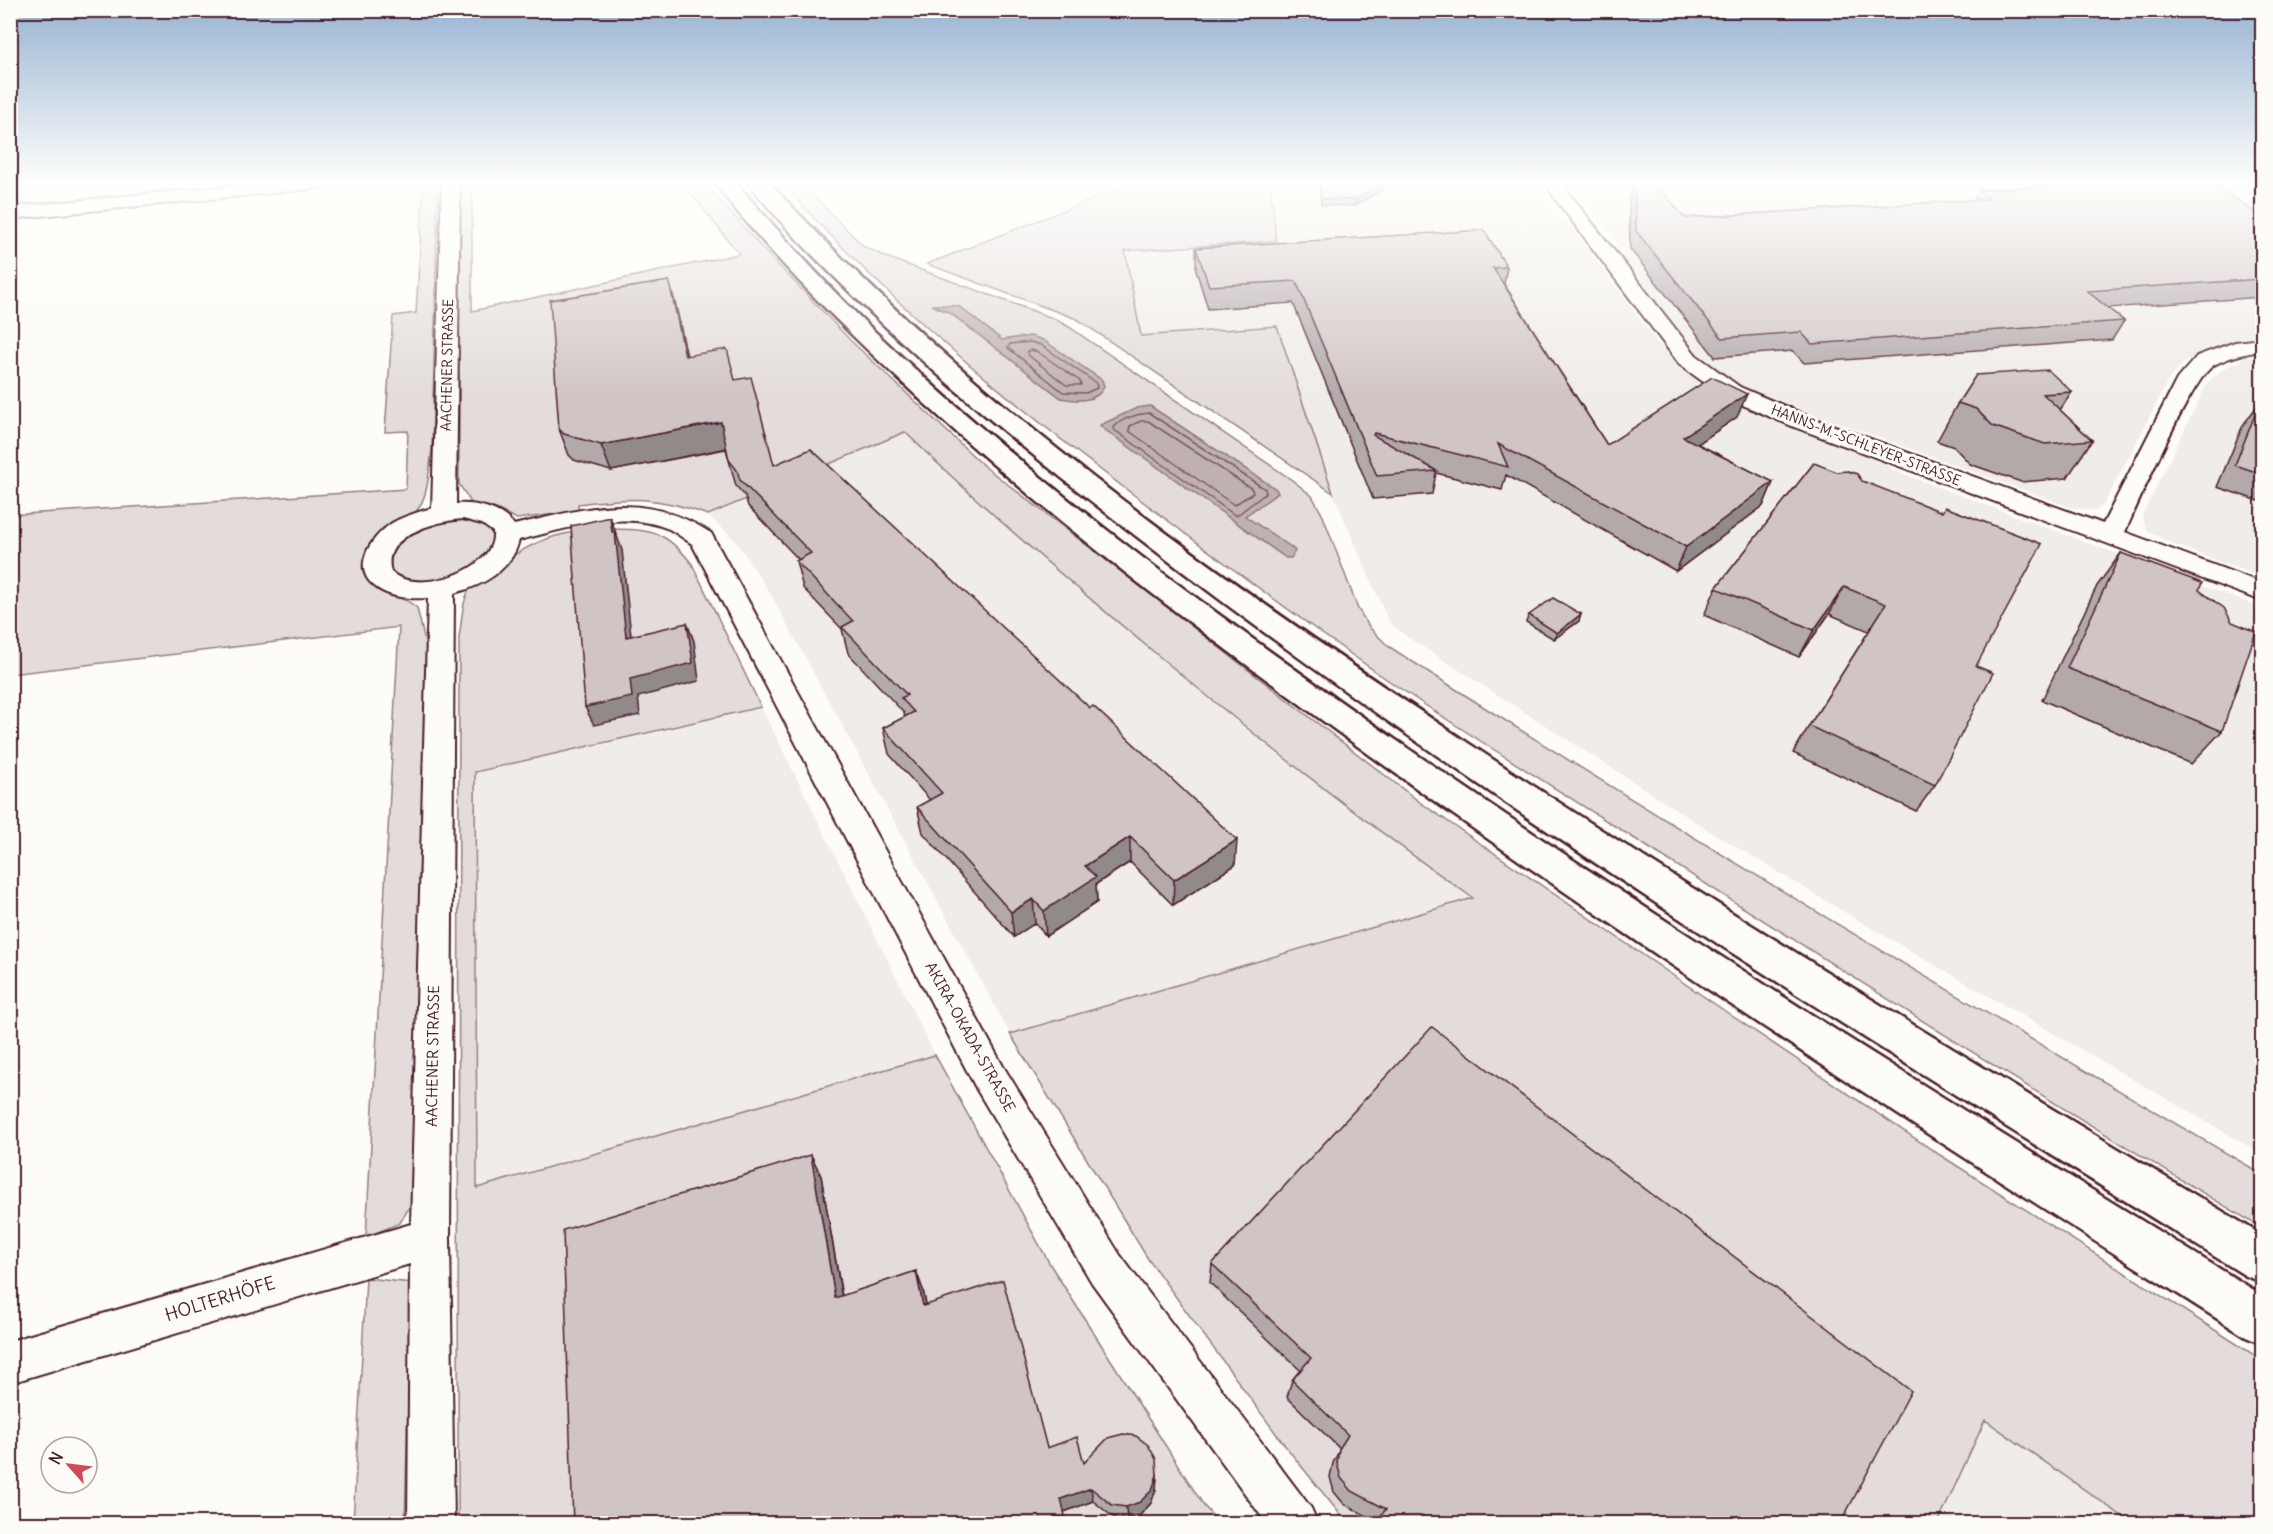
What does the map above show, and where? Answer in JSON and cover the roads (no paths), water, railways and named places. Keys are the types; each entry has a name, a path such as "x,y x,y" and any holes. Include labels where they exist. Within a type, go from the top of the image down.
{"highway":[{"path":"787,253 861,330 963,423 1101,538 1261,660 1398,758 1667,942 1869,1073 2262,1321"},
{"path":"825,253 871,301 983,401 1095,492 1280,630 1447,746 1740,938 1902,1041 2262,1260"}],"street":[{"name":"AACHENER STRASSE","path":"444,513 449,253"},
{"name":"HANNS-M.-SCHLEYER-STRASSE","path":"1605,253 1688,360 1732,392 1813,426 2262,592"},
{"path":"2110,536 2185,384 2205,361 2243,347 2262,345"},
{"path":"479,512 503,525 507,535 505,547 496,560 481,572 462,582 441,588 418,591 398,588 383,580 376,569 377,556 386,542 401,529 422,519 444,513 479,512"},
{"name":"AKIRA-OKADA-STRASSE","path":"507,535 604,514 629,512 650,514 686,526 702,539 990,1078 1100,1258 1295,1524"},
{"name":"AACHENER STRASSE","path":"431,1524 430,1238 441,588"},
{"name":"HOLTERHÖFE","path":"10,1362 430,1238"}],"water":[{"path":"932,305 958,306 1002,340 1031,336 1043,340 1102,380 1104,386 1101,392 1086,400 1061,398 950,313"},
{"path":"1150,406 1276,489 1278,493 1245,516 1291,547 1295,551 1291,558 1286,558 1100,425 1137,408"}]}
